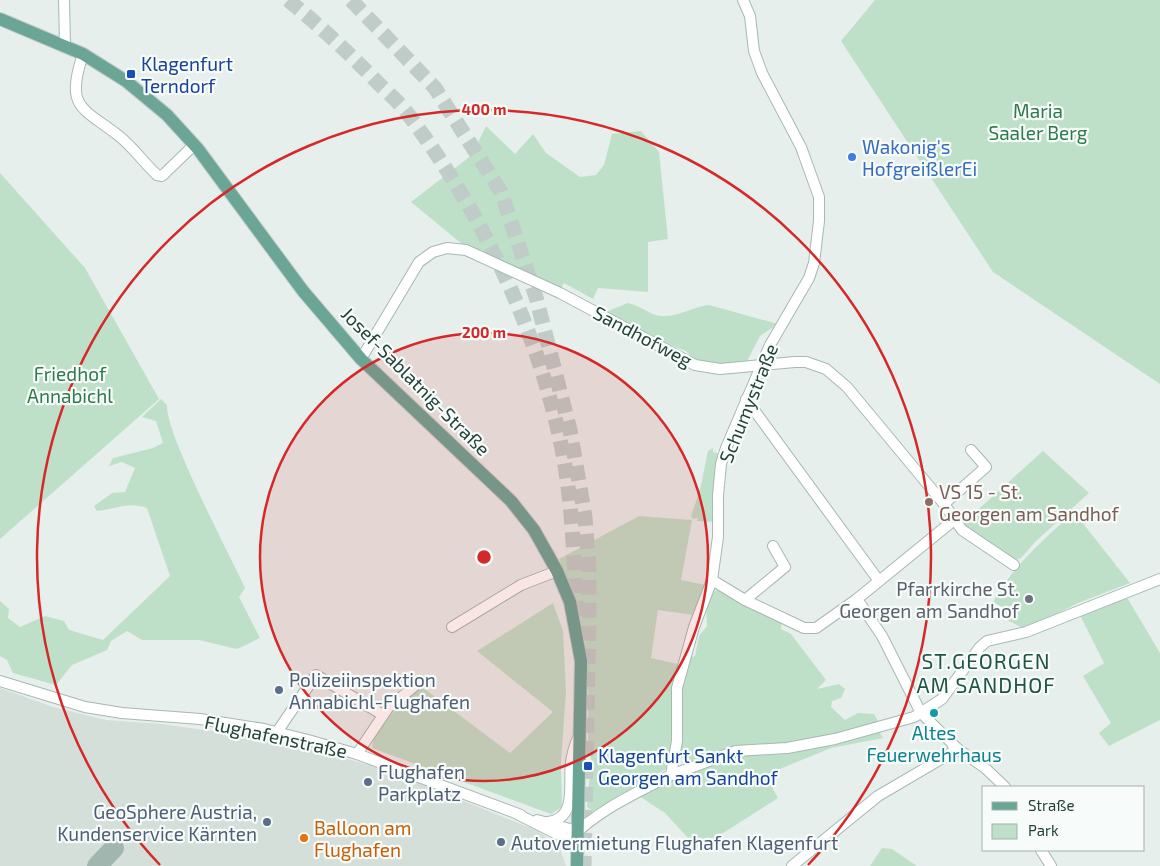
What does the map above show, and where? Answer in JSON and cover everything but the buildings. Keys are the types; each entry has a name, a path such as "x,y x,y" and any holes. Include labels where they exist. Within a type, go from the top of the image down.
{"main road":[{"name":"Josef-Sablatnig-Straße","path":"0,19 83,54 142,93 167,115 194,145 303,291 361,359 511,501 534,530 557,571 570,602 581,661 577,866"}],"street":[{"path":"64,0 65,45"},
{"name":"Schumystraße","path":"671,775 676,747 677,688 694,627 712,580 718,537 718,495 721,464 746,399 777,332 809,278 814,263 820,208 819,198 801,147 762,73 754,51 750,16 743,0"},
{"path":"83,54 76,91 80,107 119,136 154,172 162,176 194,145"},
{"name":"Sandhofweg","path":"361,359 420,262 433,252 447,248 466,250 552,289 696,365 720,369 806,362 826,369 847,388 944,504 962,530 1014,565"},
{"path":"746,399 878,581"},
{"path":"944,504 986,467 971,450"},
{"path":"712,580 745,600 804,628 816,628 857,599 954,520"},
{"path":"745,600 784,567 773,546"},
{"path":"452,627 521,585 557,571"},
{"path":"577,831 623,800 671,775 736,751 786,748 835,739 917,715 942,699 980,647 987,641 1026,632 1160,579"},
{"path":"857,599 882,636 917,715 958,750 984,767 1003,786"},
{"path":"277,732 316,675 383,715"},
{"name":"Flughafenstraße","path":"0,681 64,702 92,708 122,713 200,719 277,732 357,754 517,814 577,831 569,840 517,814"},
{"path":"357,754 383,715 417,684"},
{"path":"547,822 562,818 569,807 571,762 580,729"},
{"path":"792,866 878,796 958,750"},
{"path":"1042,851 1051,866"}],"shaded area":[{"path":"0,688 53,707 106,720 161,724 283,741 387,770 538,831 559,846 566,866 0,866"}],"green space":[{"name":"Maria Saaler Berg","path":"875,0 1160,0 1160,384 993,272 841,41"},
{"path":"486,126 515,154 533,134 546,153 580,177 596,175 604,165 612,134 641,131 659,152 668,239 648,242 648,292 598,288 593,299 564,283 561,288 462,244 411,202 472,155"},
{"name":"Friedhof Annabichl","path":"0,173 85,268 159,399 0,539"},
{"path":"628,303 658,316 674,315 709,305 778,324 760,336 746,363 717,365 692,358 686,351 660,341 606,312"},
{"path":"161,399 167,405 169,420 187,467 245,588 239,597 260,638 237,649 199,640 142,640 127,631 111,641 107,650 72,665 56,685 13,673 7,660 0,656 0,601 9,609 8,618 20,627 45,616 64,621 69,630 103,640 170,576 147,508 128,505 97,511 94,506 112,493 125,492 135,468 122,462 109,466 113,458 153,448 163,443 156,421 142,417"},
{"path":"713,448 713,452 722,454 716,522 697,521 698,518 693,519 691,516 700,490 708,451"},
{"path":"1043,451 1089,493 1035,542 1021,558 1013,561 961,525"},
{"path":"1074,512 1130,583 1078,603 1025,629 1003,618 1007,610 993,602 1001,589 1030,554"},
{"path":"639,516 692,520 681,580 706,585 693,615 658,610 651,658 678,664 673,692 673,745 666,769 595,812 587,807 591,759 588,747 588,679 585,641 578,609 559,559"},
{"path":"717,590 782,621 781,629 791,634 826,680 817,689 839,684 845,689 841,698 832,701 831,707 845,720 858,713 874,714 879,723 834,735 784,744 730,747 690,762 680,756 679,702 689,658 695,656 699,636 707,626 706,611 708,601"},
{"path":"1126,596 1160,653 1160,720 1109,746 1099,733 1111,723 1083,676 1104,663 1079,613"},
{"path":"553,603 563,631 566,691 561,762 562,807 551,814 372,748 378,731 384,722 399,706 422,687 510,753 553,712 477,651"},
{"path":"879,731 883,738 831,748 765,775 778,798 698,849 665,813 639,796 730,756 788,754"},
{"path":"882,848 892,849 917,866 870,866"}],"taxiway":[{"path":"97,866 114,848"}],"tunnel":[{"path":"288,0 345,50 405,110 460,191 504,274 538,360 552,404 562,449 571,513 577,619"},
{"path":"351,0 435,88 501,192 536,297 570,430 585,517 589,568 589,620 584,866"}],"place":[{"name":"Klagenfurt Terndorf","path":"131,74"},
{"name":"Wakonig's HofgreißlerEi","path":"852,157"},
{"name":"VS 15 - St. Georgen am Sandhof","path":"929,502"},
{"name":"Pfarrkirche St. Georgen am Sandhof","path":"1029,599"},
{"name":"Polizeiinspektion Annabichl-Flughafen","path":"279,690"},
{"name":"Altes Feuerwehrhaus","path":"934,713"},
{"name":"Klagenfurt Sankt Georgen am Sandhof","path":"588,766"},
{"name":"Flughafen Parkplatz","path":"368,782"},
{"name":"GeoSphere Austria, Kundenservice Kärnten","path":"267,822"},
{"name":"Balloon am Flughafen","path":"304,838"},
{"name":"Autovermietung Flughafen Klagenfurt","path":"501,842"}],"district":[{"name":"ST.GEORGEN AM SANDHOF","path":"986,672"}]}
